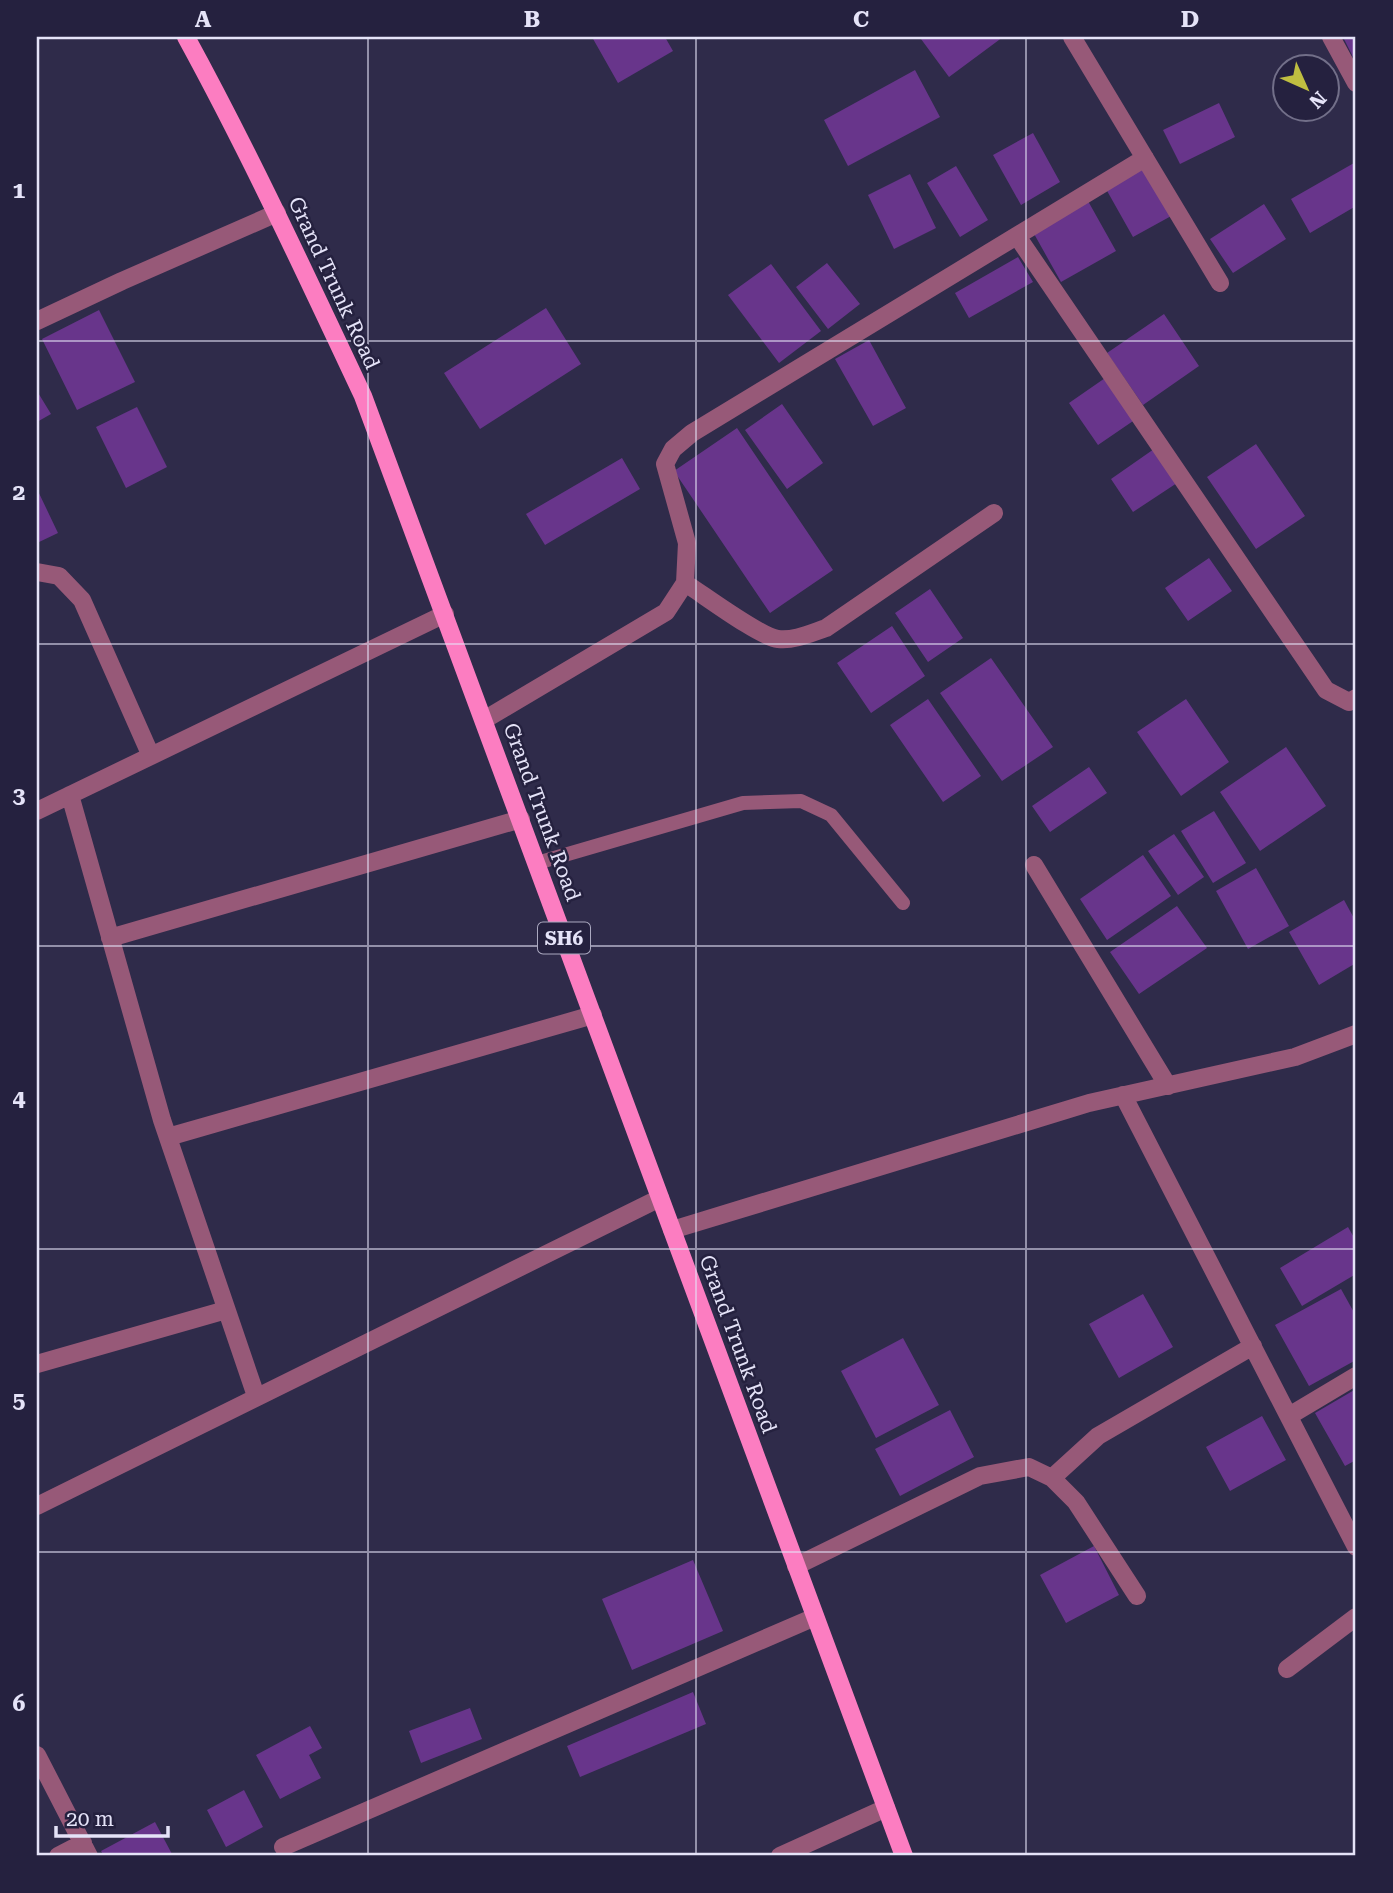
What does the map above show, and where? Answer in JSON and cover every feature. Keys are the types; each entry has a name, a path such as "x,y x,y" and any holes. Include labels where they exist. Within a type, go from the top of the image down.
{"main road":[{"name":"Grand Trunk Road","path":"186,37 224,106 363,396 904,1856"}],"street":[{"path":"1072,37 1220,283"},
{"path":"1331,37 1356,83"},
{"path":"484,720 666,612 685,583 687,543 665,464 673,449 692,433 1145,158"},
{"path":"37,321 277,214"},
{"path":"1017,236 1326,690 1349,702 1356,698"},
{"path":"685,583 753,628 777,639 799,637 826,628 994,513"},
{"path":"37,572 59,576 82,600 151,756"},
{"path":"37,811 445,614"},
{"path":"70,795 168,1137 256,1396"},
{"path":"110,938 521,820"},
{"path":"1034,866 1168,1086"},
{"path":"168,1137 593,1015"},
{"path":"672,1230 1089,1103 1295,1057 1356,1034"},
{"path":"1123,1095 1356,1547"},
{"path":"37,1506 660,1198"},
{"path":"37,1364 226,1310"},
{"path":"1052,1478 1098,1436 1253,1346"},
{"path":"1289,1416 1356,1376"},
{"path":"796,1566 980,1476 1029,1467 1052,1478 1076,1502 1137,1597"},
{"path":"283,1847 815,1617"},
{"path":"1287,1669 1356,1617"},
{"path":"37,1755 86,1850 58,1856"},
{"path":"780,1856 886,1808"}],"lane":[{"path":"537,863 743,803 801,801 831,815 903,903"}],"building":[{"path":"592,37 665,37 673,51 618,83"},
{"path":"1003,37 949,77 921,39"},
{"path":"1343,37 1356,37 1356,63"},
{"path":"915,70 940,117 848,166 824,120"},
{"path":"1219,103 1235,137 1180,164 1163,130"},
{"path":"1033,133 1060,182 1021,205 993,155"},
{"path":"1354,163 1356,206 1310,233 1291,199"},
{"path":"956,166 988,220 960,237 927,183"},
{"path":"1146,167 1173,215 1133,237 1106,189"},
{"path":"910,174 936,228 894,249 868,195"},
{"path":"1088,201 1116,251 1061,282 1033,232"},
{"path":"1264,204 1286,239 1233,273 1210,239"},
{"path":"1018,257 1033,282 969,318 955,293"},
{"path":"827,263 860,304 828,329 796,287"},
{"path":"771,264 821,331 779,363 728,295"},
{"path":"546,308 581,364 480,429 444,373"},
{"path":"99,310 135,382 77,410 42,339"},
{"path":"1164,314 1199,366 1143,405 1107,353"},
{"path":"869,340 906,408 873,426 835,359"},
{"path":"1108,376 1136,419 1098,445 1069,403"},
{"path":"37,391 51,414 37,422"},
{"path":"782,404 823,463 787,489 745,430"},
{"path":"137,407 167,467 126,488 96,427"},
{"path":"737,428 833,570 770,613 674,471"},
{"path":"1256,444 1305,516 1256,549 1207,477"},
{"path":"1154,449 1177,483 1133,512 1111,479"},
{"path":"622,458 640,489 545,545 526,514"},
{"path":"37,489 58,533 37,543"},
{"path":"1209,558 1232,591 1188,621 1165,588"},
{"path":"930,589 963,638 928,662 895,613"},
{"path":"892,626 925,676 871,713 837,663"},
{"path":"991,658 1053,747 1002,781 940,693"},
{"path":"928,699 981,776 943,802 890,725"},
{"path":"1186,699 1229,762 1181,796 1137,732"},
{"path":"1286,747 1326,806 1260,851 1220,792"},
{"path":"1089,767 1107,793 1050,832 1032,806"},
{"path":"1214,811 1246,863 1213,883 1181,831"},
{"path":"1174,834 1204,877 1178,895 1148,851"},
{"path":"1143,855 1171,896 1107,940 1080,899"},
{"path":"1256,868 1289,926 1248,949 1216,891"},
{"path":"1344,900 1356,922 1356,963 1319,985 1289,932"},
{"path":"1177,906 1207,948 1139,994 1110,952"},
{"path":"1348,1227 1356,1241 1356,1274 1302,1306 1280,1268"},
{"path":"1341,1289 1356,1316 1356,1360 1309,1386 1275,1325"},
{"path":"1143,1294 1173,1347 1119,1378 1089,1324"},
{"path":"903,1338 939,1405 876,1438 841,1371"},
{"path":"1356,1389 1356,1460 1345,1466 1315,1413"},
{"path":"950,1410 974,1457 900,1496 875,1449"},
{"path":"1262,1416 1286,1460 1230,1491 1206,1447"},
{"path":"1094,1546 1119,1595 1066,1623 1040,1575"},
{"path":"693,1560 723,1631 632,1670 602,1599"},
{"path":"693,1692 706,1724 580,1777 567,1746"},
{"path":"470,1708 482,1739 421,1763 409,1731"},
{"path":"310,1726 322,1748 309,1755 321,1778 280,1799 256,1755"},
{"path":"244,1790 263,1827 226,1847 207,1810"},
{"path":"155,1822 173,1856 104,1856 101,1851"}]}
